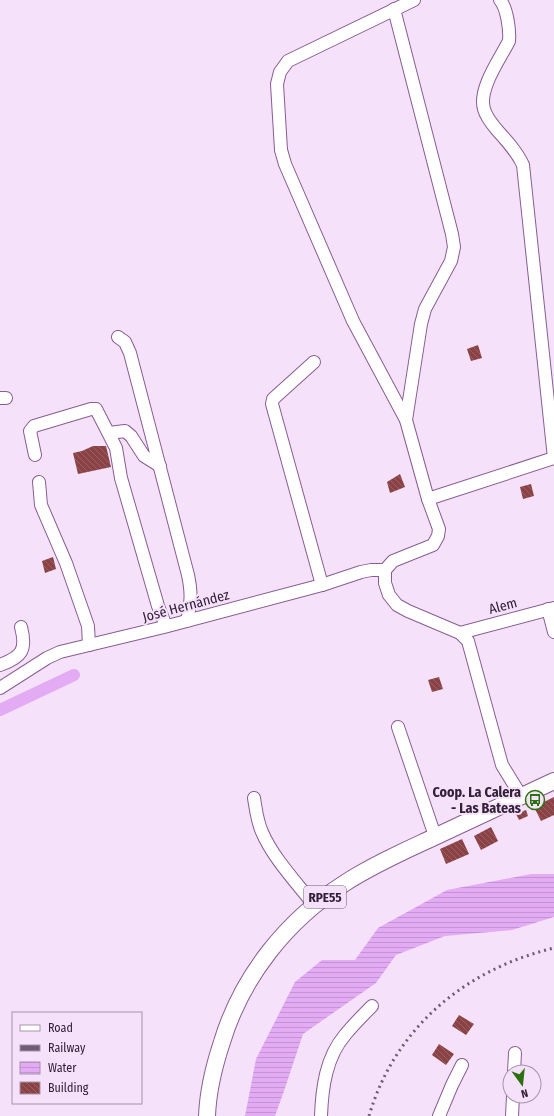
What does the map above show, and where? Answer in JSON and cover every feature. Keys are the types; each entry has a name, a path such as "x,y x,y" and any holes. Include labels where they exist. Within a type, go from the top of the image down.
{"main road":[{"name":"RPE55","path":"207,1116 212,1079 219,1050 226,1029 242,992 275,944 300,918 345,883 365,871 435,836 554,781"}],"street":[{"path":"414,0 288,61 280,72 277,84 277,105 281,150 292,180 353,321 406,420 428,499 439,529 438,536 433,545 393,561 386,570 385,583 389,595 397,605 460,633 468,641 502,765 521,796"},
{"path":"428,499 554,458 523,165 518,156 489,120 484,109 482,98 484,88 509,41 510,34 504,7 500,0"},
{"path":"394,10 452,234 454,247 450,261 425,309 421,324 406,420"},
{"path":"118,338 124,342 130,353 191,589 192,600 187,621"},
{"path":"314,362 272,398 272,404 322,585"},
{"path":"35,455 30,431 34,426 91,408 96,409 116,448 124,485 158,606 166,626"},
{"path":"109,433 125,431 131,436 144,456 160,466"},
{"path":"39,482 41,505 66,563 88,626 89,645"},
{"name":"José Hernández","path":"0,688 46,658 60,652 187,621 322,585 361,572 386,570"},
{"path":"551,609 554,632"},
{"name":"Alem","path":"460,633 551,609"},
{"path":"0,665 11,661 18,656 22,650 23,638 20,627"},
{"path":"398,727 435,836"},
{"path":"254,798 262,832 273,852 314,906"},
{"path":"321,1116 322,1091 333,1054 344,1035 372,1006"},
{"path":"514,1064 515,1053"},
{"path":"439,1116 449,1090 462,1065"},
{"path":"512,1116 513,1104"}],"water":[{"path":"531,874 554,874 554,917 512,930 445,936 396,955 376,983 303,1034 275,1116 245,1116 256,1059 295,982 322,960 355,960 378,928 447,890"}],"building":[{"path":"478,345 482,358 471,361 467,349"},
{"path":"93,446 106,446 111,467 78,474 73,453"},
{"path":"400,474 405,487 390,493 387,482"},
{"path":"531,484 534,496 523,499 520,487"},
{"path":"53,557 56,569 45,573 42,561"},
{"path":"439,677 443,689 432,692 428,680"},
{"path":"554,797 554,815 541,821 534,807"},
{"path":"526,810 528,816 519,820 516,814"},
{"path":"491,827 498,841 481,850 474,836"},
{"path":"462,839 469,854 446,864 440,849"},
{"path":"459,1015 474,1024 466,1035 452,1026"},
{"path":"439,1044 454,1054 446,1065 432,1055"}],"waterway":[{"path":"0,710 74,675"}],"railway":[{"path":"369,1116 381,1084 396,1055 416,1029 438,1006 464,987 492,971 522,958 554,948"}],"place":[{"name":"Coop. La Calera - Las Bateas","path":"535,800"}]}
